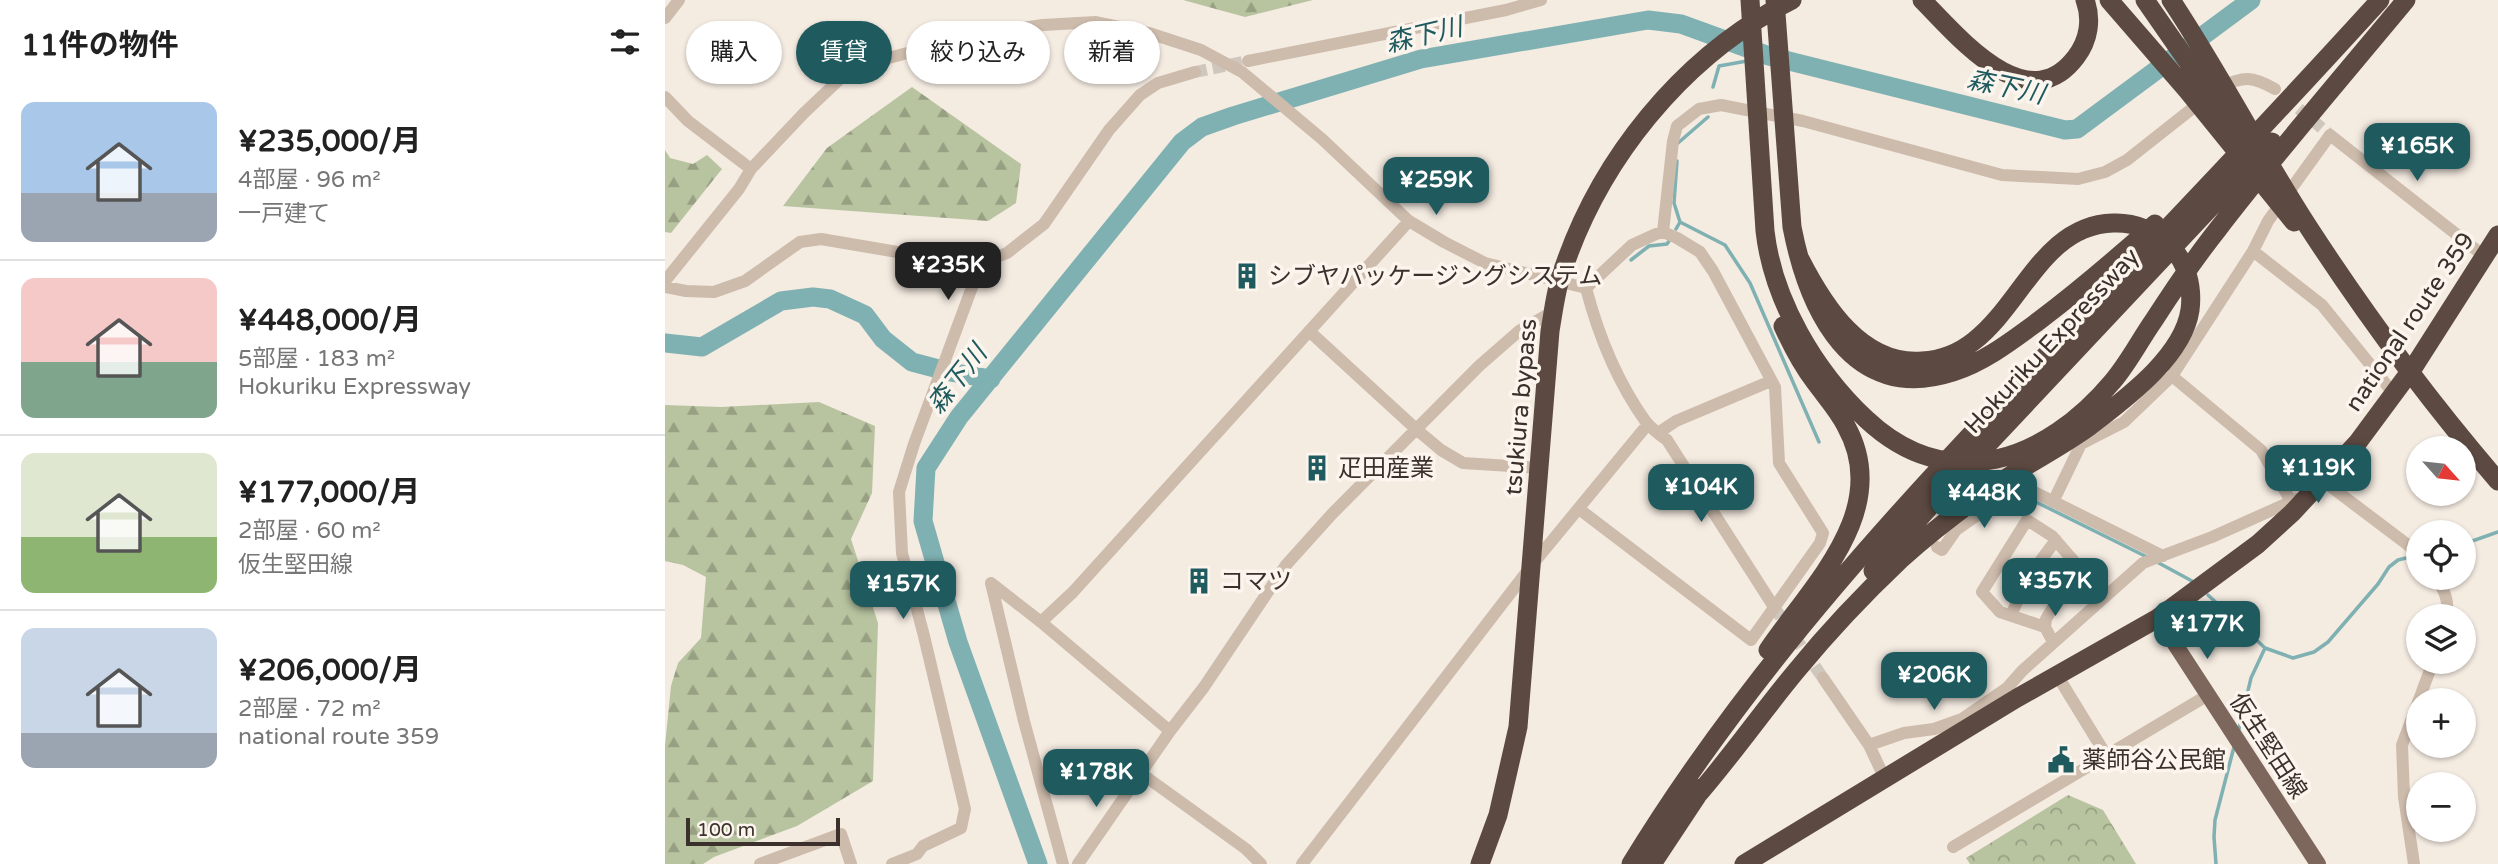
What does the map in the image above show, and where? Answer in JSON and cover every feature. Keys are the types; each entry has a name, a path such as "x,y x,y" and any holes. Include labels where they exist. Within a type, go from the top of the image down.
{"highway":[{"path":"1736,0 1744,19 1755,74"},
{"path":"1675,796 1739,692 1834,558 1851,525 1860,494 1860,465 1852,437 1845,422 1804,366 1787,334 1775,299 1769,262 1750,0"},
{"path":"1922,0 1990,65 2010,76 2038,79 2056,74 2078,55 2088,27 2085,0"},
{"path":"1935,0 1993,56 2011,65 2029,69 2056,62 2070,47 2078,19 2072,0"},
{"path":"2109,0 2187,90 2330,265 2427,396 2498,481"},
{"path":"2145,0 2330,265"},
{"path":"2171,0 2208,57 2278,177 2358,301"},
{"path":"2176,0 2217,64 2278,177"},
{"path":"1769,262 1782,297 1813,355 1838,390 1881,432 1919,454 1934,459 1980,462 2011,454 2066,424 2113,381 2210,239 2405,0"},
{"name":"Hokuriku Expressway","path":"1651,864 1695,798 1802,656 1931,505 2405,0"},
{"path":"1781,1 1781,71 1792,228 1822,320 1840,344 1863,363 1891,374 1923,378 1939,376 1971,365 2012,341 2047,315 2161,219 2239,146 2379,1"},
{"name":"tsukiura bypass","path":"1480,864 1498,815 1518,727 1550,331 1559,281 1583,220 1601,185 1630,140 1676,85 1704,59 1781,1"},
{"name":"Hokuriku Expressway","path":"1631,864 1675,796 1790,641 1913,497 2379,1"},
{"path":"1695,798 1797,669 1901,559 1957,513 2080,433 2129,394 2172,351 2186,327 2190,312 2190,285 2175,251 2145,229 2111,223 2086,228 2052,251 1986,330 1965,348 1942,358 1902,361 1877,353 1853,336 1819,291 1800,259"},
{"name":"national route 359","path":"1744,864 1885,779 2007,696 2057,675 2158,618 2258,544 2292,513 2358,442 2415,365 2498,235"}],"main road":[{"name":"仮生堅田線","path":"2158,618 2318,864"}],"street":[{"path":"665,18 679,0"},
{"path":"1245,66 1506,10 1541,0"},
{"path":"665,281 740,189 751,169 841,78 885,59 978,34 1043,25 1096,22 1149,33 1245,66 1409,221 1485,263 1586,288"},
{"path":"665,286 686,291 714,292 745,281 800,242 821,239 950,261 981,263 1007,253 1044,224 1109,130 1140,95 1158,83 1195,72"},
{"path":"1663,232 1677,127 1699,109 1721,105 1803,121 2002,175 2078,179 2105,172 2127,160 2220,87 2240,79 2257,79 2275,89"},
{"path":"665,97 688,121 751,169"},
{"path":"2053,502 2081,444 2124,422 2172,376 2253,251 2269,221 2330,135 2484,256"},
{"path":"1041,622 1073,592 1409,221"},
{"path":"1579,509 1751,640 1820,543 1823,533 1779,463 1775,387 1713,271 1700,252 1663,232 1632,245 1586,288"},
{"path":"2253,251 2322,305 2394,394"},
{"path":"892,864 918,859 923,846 961,828 965,809 925,636 902,553 899,492 935,384 981,263"},
{"path":"1586,288 1595,323 1628,392 1648,424 1667,440 1774,607"},
{"path":"1078,864 1204,687 1286,565 1479,366 1519,331 1554,311"},
{"path":"1309,331 1416,429 1462,463 1540,468"},
{"path":"2172,376 2261,450 2292,503"},
{"path":"1658,433 1676,421 1771,381"},
{"path":"1302,864 1532,565 1648,424"},
{"path":"1869,746 1904,733 1934,729 1962,719 2007,696 2053,642 2143,564 2292,503 2322,480 2406,545"},
{"path":"1937,547 1942,550 1956,530 2021,485 2156,559"},
{"path":"2045,626 2000,612 1982,592 2027,520 2056,540 2078,566 2046,619 2045,626 2053,642"},
{"path":"2011,615 2029,576 2056,540"},
{"path":"1063,864 1024,722 991,583 1170,732"},
{"path":"2414,864 2405,809 2402,746 2429,674"},
{"path":"2057,675 2106,755"},
{"path":"1823,678 1869,746 1885,779"},
{"path":"1953,847 2207,695"},
{"path":"1142,774 1246,849 1261,864"},
{"path":"759,864 841,834 851,864"}],"green space":[{"path":"1183,0 1313,0 1245,17"},
{"path":"912,87 1021,164 1016,203 988,221 783,206 827,148"},
{"path":"665,150 670,158 693,164 707,155 722,169 671,233 665,232"},
{"path":"819,402 875,426 872,493 851,539 878,623 873,781 797,826 714,857 703,864 665,864 665,745 671,686 678,663 701,638 706,577 683,565 665,561 665,405 721,407"},
{"path":"2068,795 2103,810 2136,864 1970,864 1966,858"}],"waterway":[{"name":"森下川","path":"1038,864 958,642 923,521 926,468 959,417 1182,142 1202,127 1421,59 1648,20 1681,24 1769,56 2065,130 2077,129 2251,0"},
{"path":"1713,87 1719,66 1747,61"},
{"path":"1678,143 1708,117"},
{"path":"1677,161 1674,203 1680,222 1725,245 1750,283 1819,442"},
{"path":"1676,229 1680,222"},
{"path":"1631,260 1649,246 1667,244 1669,241"},
{"path":"665,343 702,347 781,301 813,297 830,299 865,315 883,339 912,362 991,379"},
{"path":"2016,492 2147,557"},
{"path":"2476,540 2498,532"},
{"path":"2208,595 2265,648 2293,658 2314,652 2328,642 2378,584 2389,567 2406,558"},
{"path":"2157,562 2192,581"},
{"path":"2238,733 2251,678 2265,648"},
{"path":"2216,864 2215,820 2234,747"}],"tunnel":[{"path":"1195,72 1248,61"},
{"path":"2285,97 2330,135"},
{"path":"1774,607 1823,678"}],"place":[{"name":"シブヤパッケージングシステム","path":"1247,276"},
{"name":"疋田産業","path":"1317,468"},
{"name":"コマツ","path":"1199,581"},
{"name":"薬師谷公民館","path":"2061,760"}]}
